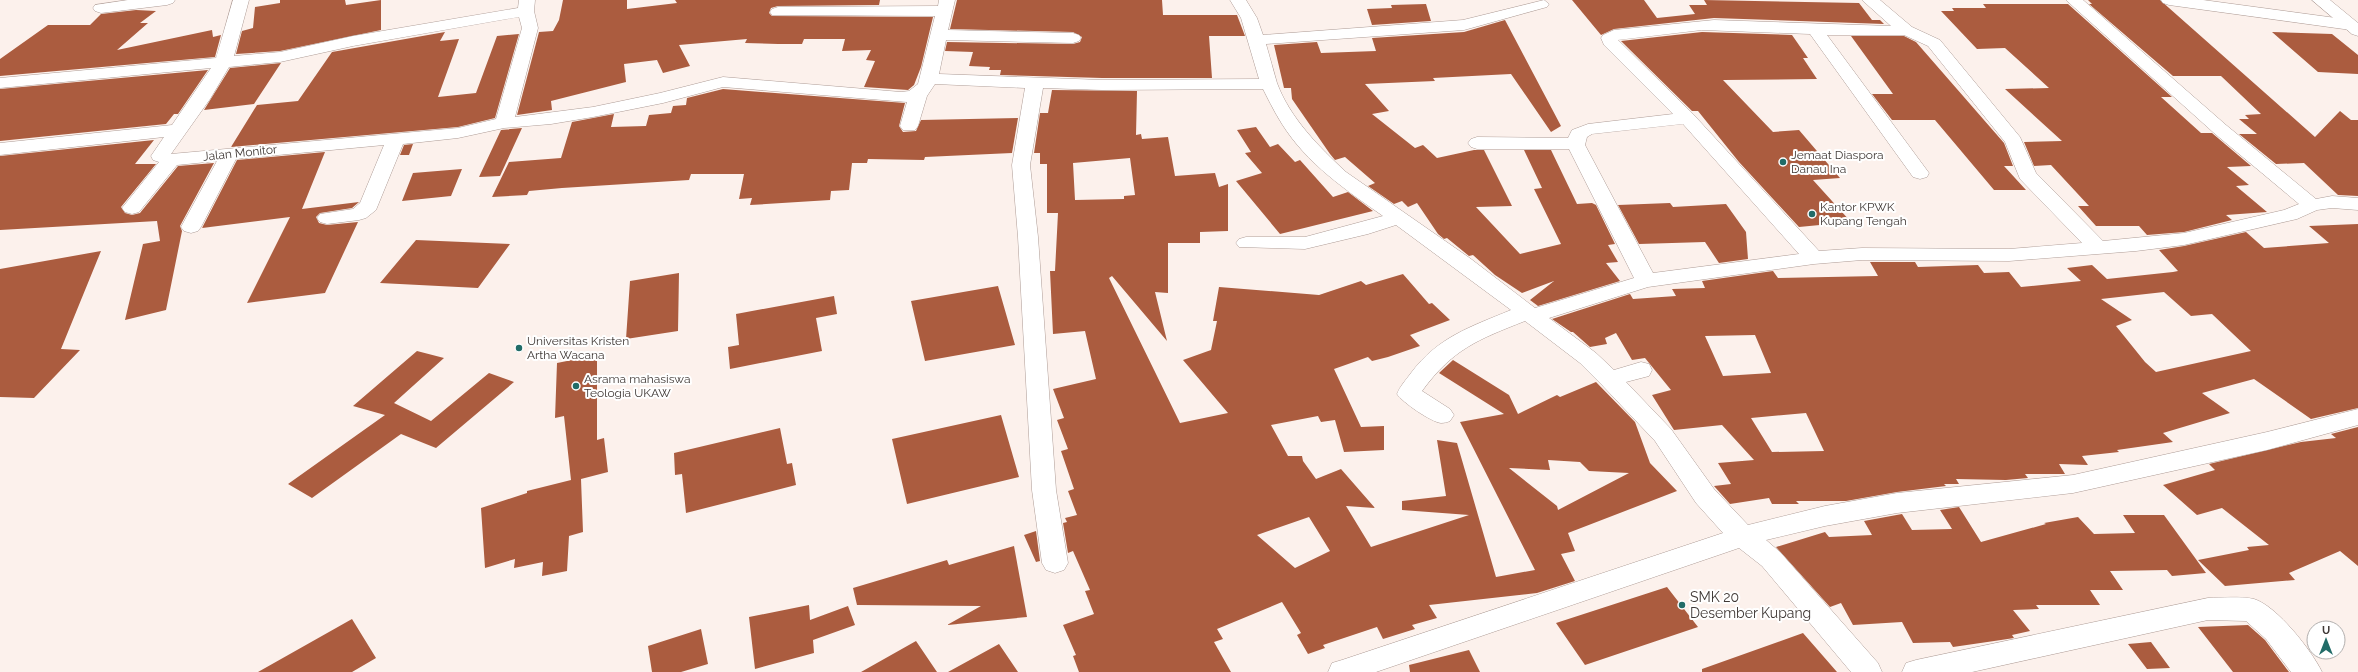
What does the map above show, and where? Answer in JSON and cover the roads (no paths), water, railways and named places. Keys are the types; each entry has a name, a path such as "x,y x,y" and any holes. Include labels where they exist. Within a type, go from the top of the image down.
{"street":[{"path":"101,8 167,0"},
{"path":"132,208 171,160 160,156 201,100 223,62 241,0"},
{"path":"1238,0 1249,18 1257,40 1269,84 1291,124 1322,160 1339,176 1464,264 1588,358 1663,435 1705,496 1743,536 1771,559 1868,672"},
{"path":"1870,0 1906,30 1925,37 1934,43 2014,141 2027,175 2096,246"},
{"path":"2074,0 2220,130 2312,205"},
{"path":"2169,0 2355,28"},
{"path":"2320,0 2355,28"},
{"path":"1257,40 1440,28 1464,25 1503,7 1541,4"},
{"path":"0,83 302,54 353,41 527,5 530,28 504,123"},
{"path":"778,12 797,8 946,6 929,79 926,88 918,95 909,126"},
{"path":"1814,258 1687,118 1610,42 1609,38 1612,36 1683,26 1814,30 1906,30"},
{"path":"1814,30 1920,173"},
{"path":"940,36 1074,38"},
{"path":"929,79 1177,86 1269,84"},
{"name":"Jalan Monitor","path":"171,160 458,133 504,123 550,119 593,112 663,98 706,85 723,82 901,97 918,95"},
{"path":"1035,82 1021,165 1028,237 1044,490 1055,563"},
{"path":"1646,281 1576,145 1578,134 1588,129 1687,118"},
{"path":"0,149 143,132 180,130"},
{"path":"327,218 359,214 369,206 396,139"},
{"path":"1477,143 1562,142 1576,145"},
{"path":"191,227 230,154"},
{"path":"1442,415 1409,394 1410,390 1442,352 1461,341 1530,314 1646,281 1814,258 1862,254 2009,255 2184,239 2290,215 2312,205 2332,202 2358,204"},
{"path":"1246,243 1305,243 1361,230 1398,218"},
{"path":"1610,379 1641,370"},
{"path":"1342,672 1429,641 1630,576 1743,536 1825,516 1897,503 2073,484 2268,441 2358,417"},
{"path":"1916,672 2208,609 2252,610 2276,630 2308,672"}],"place":[{"name":"Jemaat Diaspora Danau Ina","path":"1783,162"},
{"name":"Kantor KPWK Kupang Tengah","path":"1812,214"},
{"name":"Universitas Kristen Artha Wacana","path":"519,348"},
{"name":"Asrama mahasiswa Teologia UKAW","path":"576,386"},
{"name":"SMK 20 Desember Kupang","path":"1682,605"}]}
